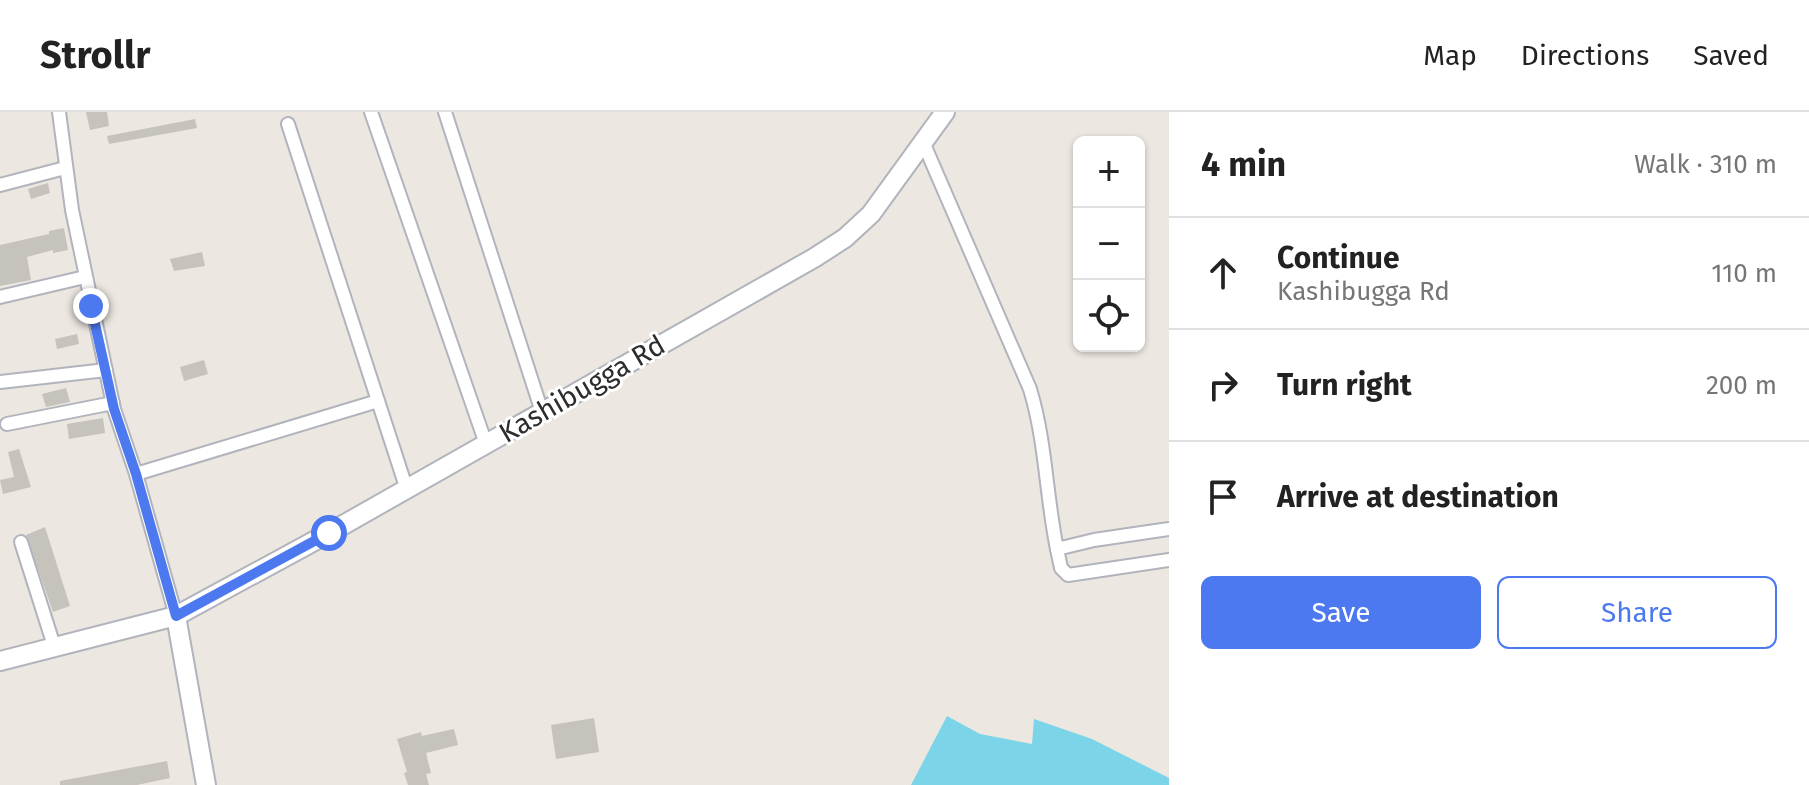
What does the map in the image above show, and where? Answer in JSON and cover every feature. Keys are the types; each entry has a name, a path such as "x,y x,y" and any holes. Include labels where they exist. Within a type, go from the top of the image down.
{"main road":[{"name":"Kashibugga Rd","path":"0,661 176,616 486,444 845,238 871,214 945,112"},
{"path":"176,616 206,785"}],"street":[{"path":"59,112 65,168 85,277 113,403 176,616"},
{"path":"371,112 486,444"},
{"path":"445,112 542,412"},
{"path":"288,124 406,487"},
{"path":"923,142 1030,389 1040,427 1048,502 1061,568 1068,575 1169,560"},
{"path":"0,185 65,168"},
{"path":"0,297 85,277"},
{"path":"0,382 106,370"},
{"path":"136,474 378,401"},
{"path":"7,424 113,403"},
{"path":"1057,549 1169,529"},
{"path":"21,542 55,649"}],"water":[{"path":"947,716 980,734 1032,744 1034,719 1092,739 1169,778 1169,785 911,785"}],"building":[{"path":"86,112 107,112 109,126 90,130"},
{"path":"195,119 197,128 109,144 107,136"},
{"path":"48,183 50,193 31,199 28,189"},
{"path":"64,228 68,250 53,253 53,250 27,257 31,280 0,286 0,245"},
{"path":"202,252 205,266 174,271 170,259"},
{"path":"77,334 79,344 57,349 55,339"},
{"path":"204,360 208,374 184,381 180,367"},
{"path":"66,388 70,402 46,407 42,394"},
{"path":"103,418 105,433 69,439 67,424"},
{"path":"19,449 31,487 3,494 0,480 14,477 8,452"},
{"path":"45,527 70,606 53,612 26,535"},
{"path":"594,718 599,752 556,759 551,725"},
{"path":"454,729 458,745 426,753 431,773 426,774 429,785 408,785 397,739 421,732 422,736"},
{"path":"167,761 170,778 137,785 60,785 60,781"}],"route":[{"path":"91,306 114,409 136,474 176,616 329,533"}]}
